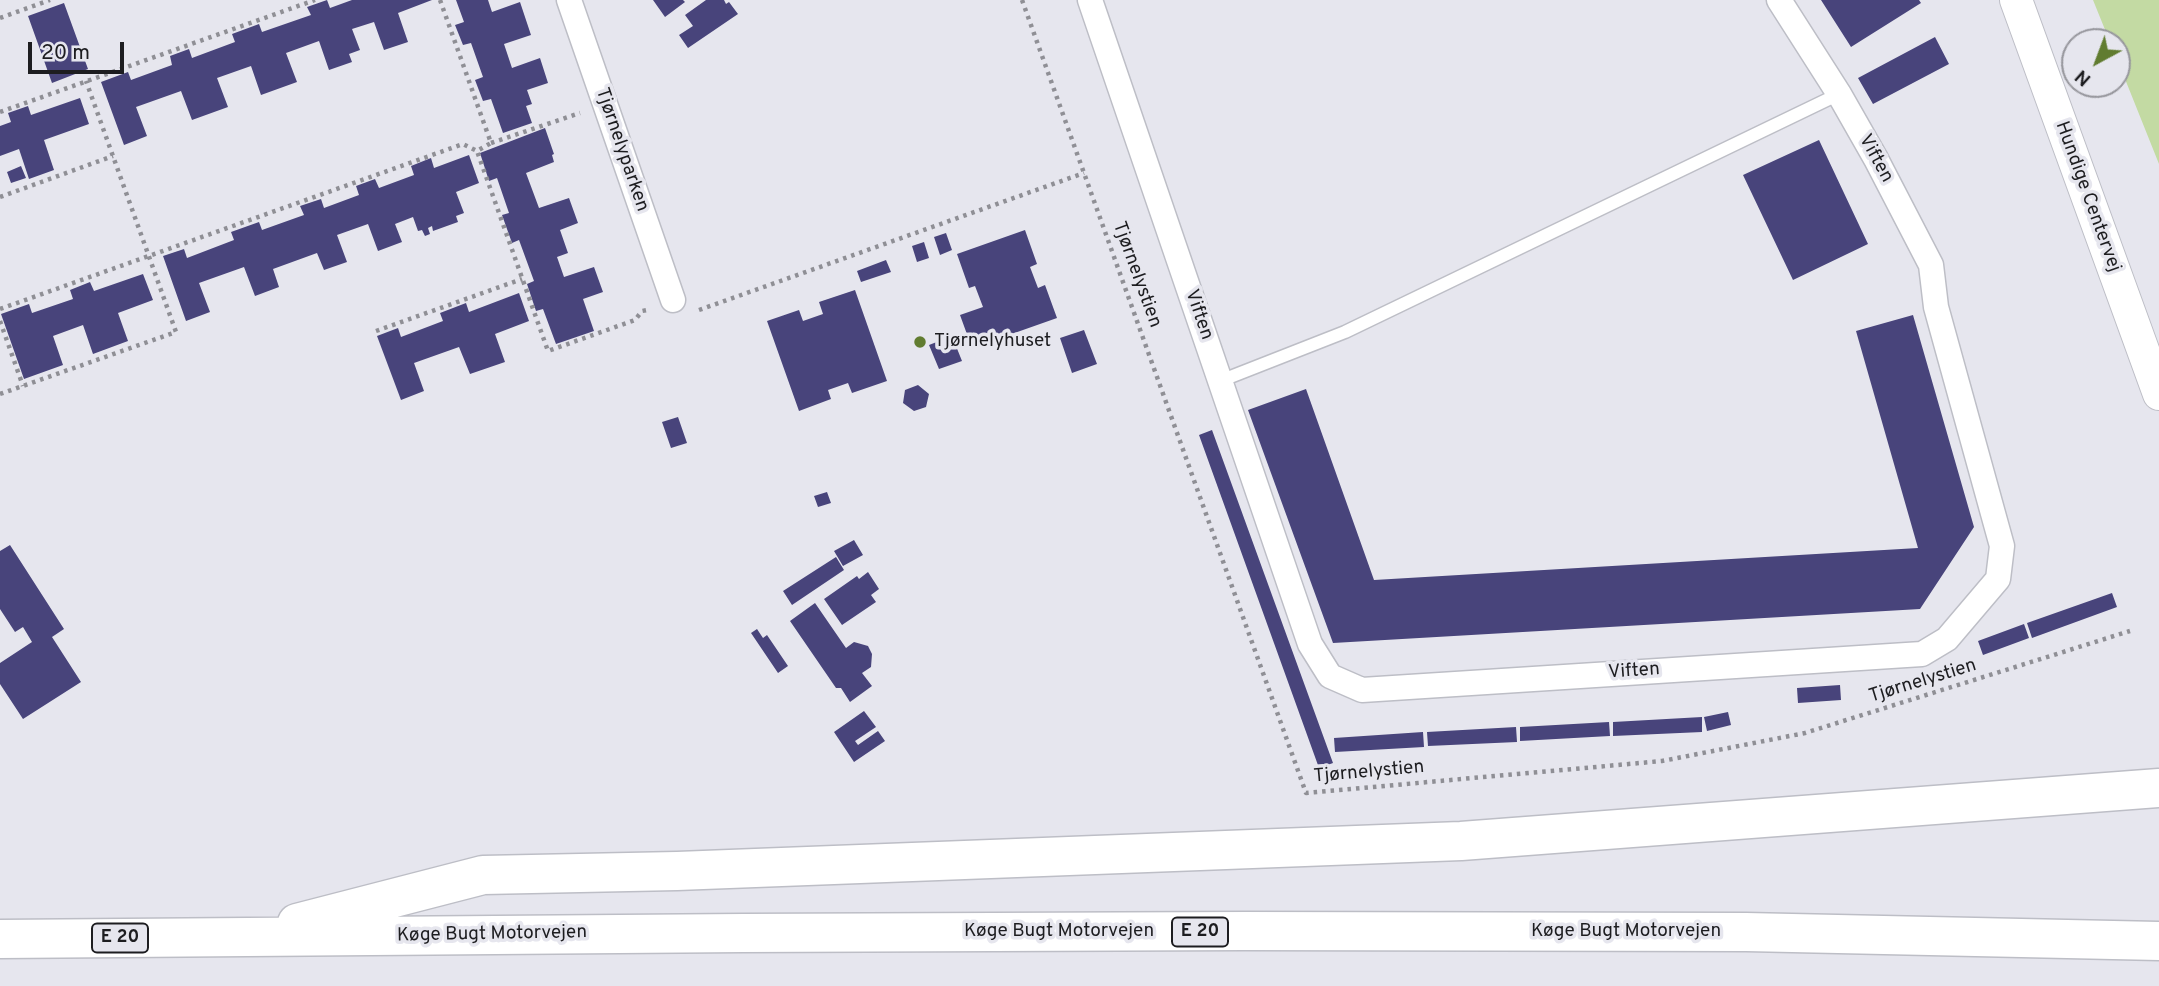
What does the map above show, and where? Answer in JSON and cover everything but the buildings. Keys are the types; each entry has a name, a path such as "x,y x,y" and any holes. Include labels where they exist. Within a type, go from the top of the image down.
{"highway":[{"path":"241,937 483,874 677,871 1461,841 2159,788"},
{"name":"Køge Bugt Motorvejen","path":"0,939 771,932 1745,932 2159,941"}],"street":[{"name":"Tjørnelyparken","path":"569,0 605,104 683,307"},
{"name":"Viften","path":"1090,0 1310,643 1330,676 1362,690 1922,654 1947,639 1998,579 2002,546 1936,307 1931,265 1839,94 1779,0"},
{"name":"Hundige Centervej","path":"2016,0 2159,394"}],"lane":[{"path":"1220,381 1345,332 1839,94"}],"path":[{"path":"0,18 50,0"},
{"path":"0,112 315,0"},
{"path":"440,0 491,143"},
{"name":"Tjørnelystien","path":"1022,0 1306,793 1662,761 1805,733 2130,631"},
{"path":"0,394 176,332 86,81"},
{"path":"477,151 491,143 605,104"},
{"path":"0,309 463,145 477,151 548,351 635,320 642,312 683,307 1084,173"},
{"path":"0,197 113,156"},
{"path":"376,331 522,279"},
{"path":"0,321 23,386"}],"green space":[{"path":"2093,0 2159,0 2159,164 2131,94 2131,28 2104,28"}],"place":[{"name":"Tjørnelyhuset","path":"920,342"}]}
